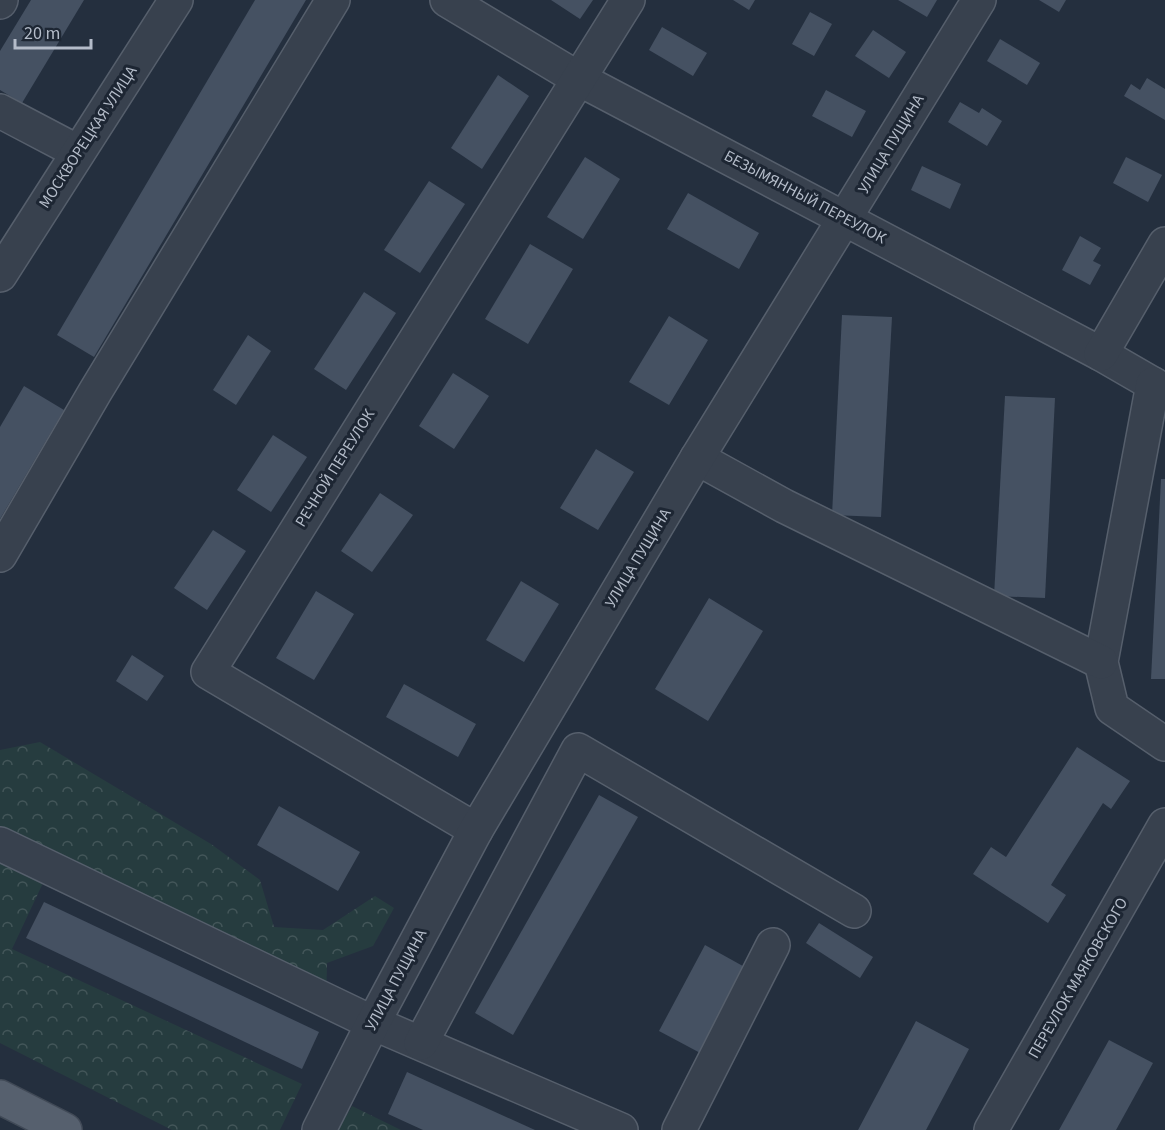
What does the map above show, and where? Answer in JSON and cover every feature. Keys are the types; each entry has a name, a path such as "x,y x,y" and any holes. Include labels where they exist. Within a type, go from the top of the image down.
{"main road":[{"path":"0,1097 65,1130"}],"street":[{"name":"МОСКВОРЕЦКАЯ УЛИЦА","path":"0,275 176,0"},
{"path":"0,555 95,392 333,0"},
{"name":"БЕЗЫМЯННЫЙ ПЕРЕУЛОК","path":"447,0 579,79 1101,354 1159,387"},
{"name":"РЕЧНОЙ ПЕРЕУЛОК","path":"476,830 208,672 628,0"},
{"name":"УЛИЦА ПУЩИНА","path":"319,1130 476,830 698,458 980,0"},
{"path":"0,111 78,152"},
{"path":"1101,354 1165,244"},
{"path":"1159,387 1101,662 1112,708 1165,744"},
{"path":"698,458 784,506 1101,662"},
{"path":"539,725 854,911"},
{"path":"421,1043 578,750"},
{"name":"ПЕРЕУЛОК МАЯКОВСКОГО","path":"991,1130 1165,825"},
{"path":"0,844 373,1023 621,1130"},
{"path":"679,1130 773,945"}],"green space":[{"path":"40,742 211,844 260,880 274,927 323,930 375,896 394,908 373,946 327,963 326,1013 43,883 12,949 302,1084 280,1130 172,1130 0,1043 0,750"},
{"path":"352,1106 401,1130 338,1130"}],"building":[{"path":"31,0 84,0 22,103 0,90 0,51"},
{"path":"255,0 306,0 94,357 57,335"},
{"path":"551,0 593,0 580,19"},
{"path":"733,0 755,0 749,10"},
{"path":"898,0 937,0 927,17"},
{"path":"1039,0 1066,0 1059,12"},
{"path":"810,12 832,24 814,56 792,44"},
{"path":"662,27 707,53 693,76 649,50"},
{"path":"873,30 906,52 889,78 855,56"},
{"path":"1000,39 1040,63 1027,85 987,61"},
{"path":"498,75 529,96 482,169 451,148"},
{"path":"1147,78 1165,89 1165,120 1124,96 1131,84 1140,90"},
{"path":"826,90 866,111 852,137 812,116"},
{"path":"960,102 979,113 982,108 1002,121 987,146 948,122"},
{"path":"585,157 620,179 583,239 547,217"},
{"path":"1126,157 1162,175 1148,202 1113,183"},
{"path":"922,166 961,184 950,209 911,190"},
{"path":"429,181 465,204 420,273 384,250"},
{"path":"688,193 759,233 739,269 667,229"},
{"path":"1080,236 1101,248 1093,261 1101,265 1090,285 1062,270"},
{"path":"530,244 573,269 528,344 485,319"},
{"path":"364,292 396,313 346,390 314,369"},
{"path":"842,315 892,317 881,517 832,515"},
{"path":"669,316 708,340 669,405 629,382"},
{"path":"248,335 271,351 236,405 213,390"},
{"path":"453,373 489,396 454,449 419,426"},
{"path":"24,386 64,410 0,519 0,427"},
{"path":"1005,396 1055,398 1045,598 994,596"},
{"path":"273,435 307,457 271,512 237,490"},
{"path":"596,449 634,472 598,530 560,508"},
{"path":"1161,479 1165,479 1165,679 1151,679"},
{"path":"380,493 413,515 372,572 341,551"},
{"path":"213,530 246,551 207,610 174,588"},
{"path":"521,581 559,604 524,662 486,640"},
{"path":"316,591 354,614 314,680 276,658"},
{"path":"709,598 763,631 708,721 655,689"},
{"path":"132,655 164,676 147,701 116,681"},
{"path":"404,684 476,724 458,757 386,717"},
{"path":"1077,747 1130,781 1111,809 1103,803 1051,885 1066,895 1048,923 973,874 991,847 1006,857"},
{"path":"599,795 638,817 513,1035 475,1013"},
{"path":"279,806 360,852 338,891 257,845"},
{"path":"44,902 319,1032 302,1069 26,938"},
{"path":"819,923 873,957 860,978 806,943"},
{"path":"705,945 750,970 704,1055 659,1031"},
{"path":"916,1021 969,1049 926,1130 858,1130"},
{"path":"1109,1040 1153,1063 1116,1130 1059,1130"},
{"path":"407,1072 535,1130 423,1130 388,1114"}]}
